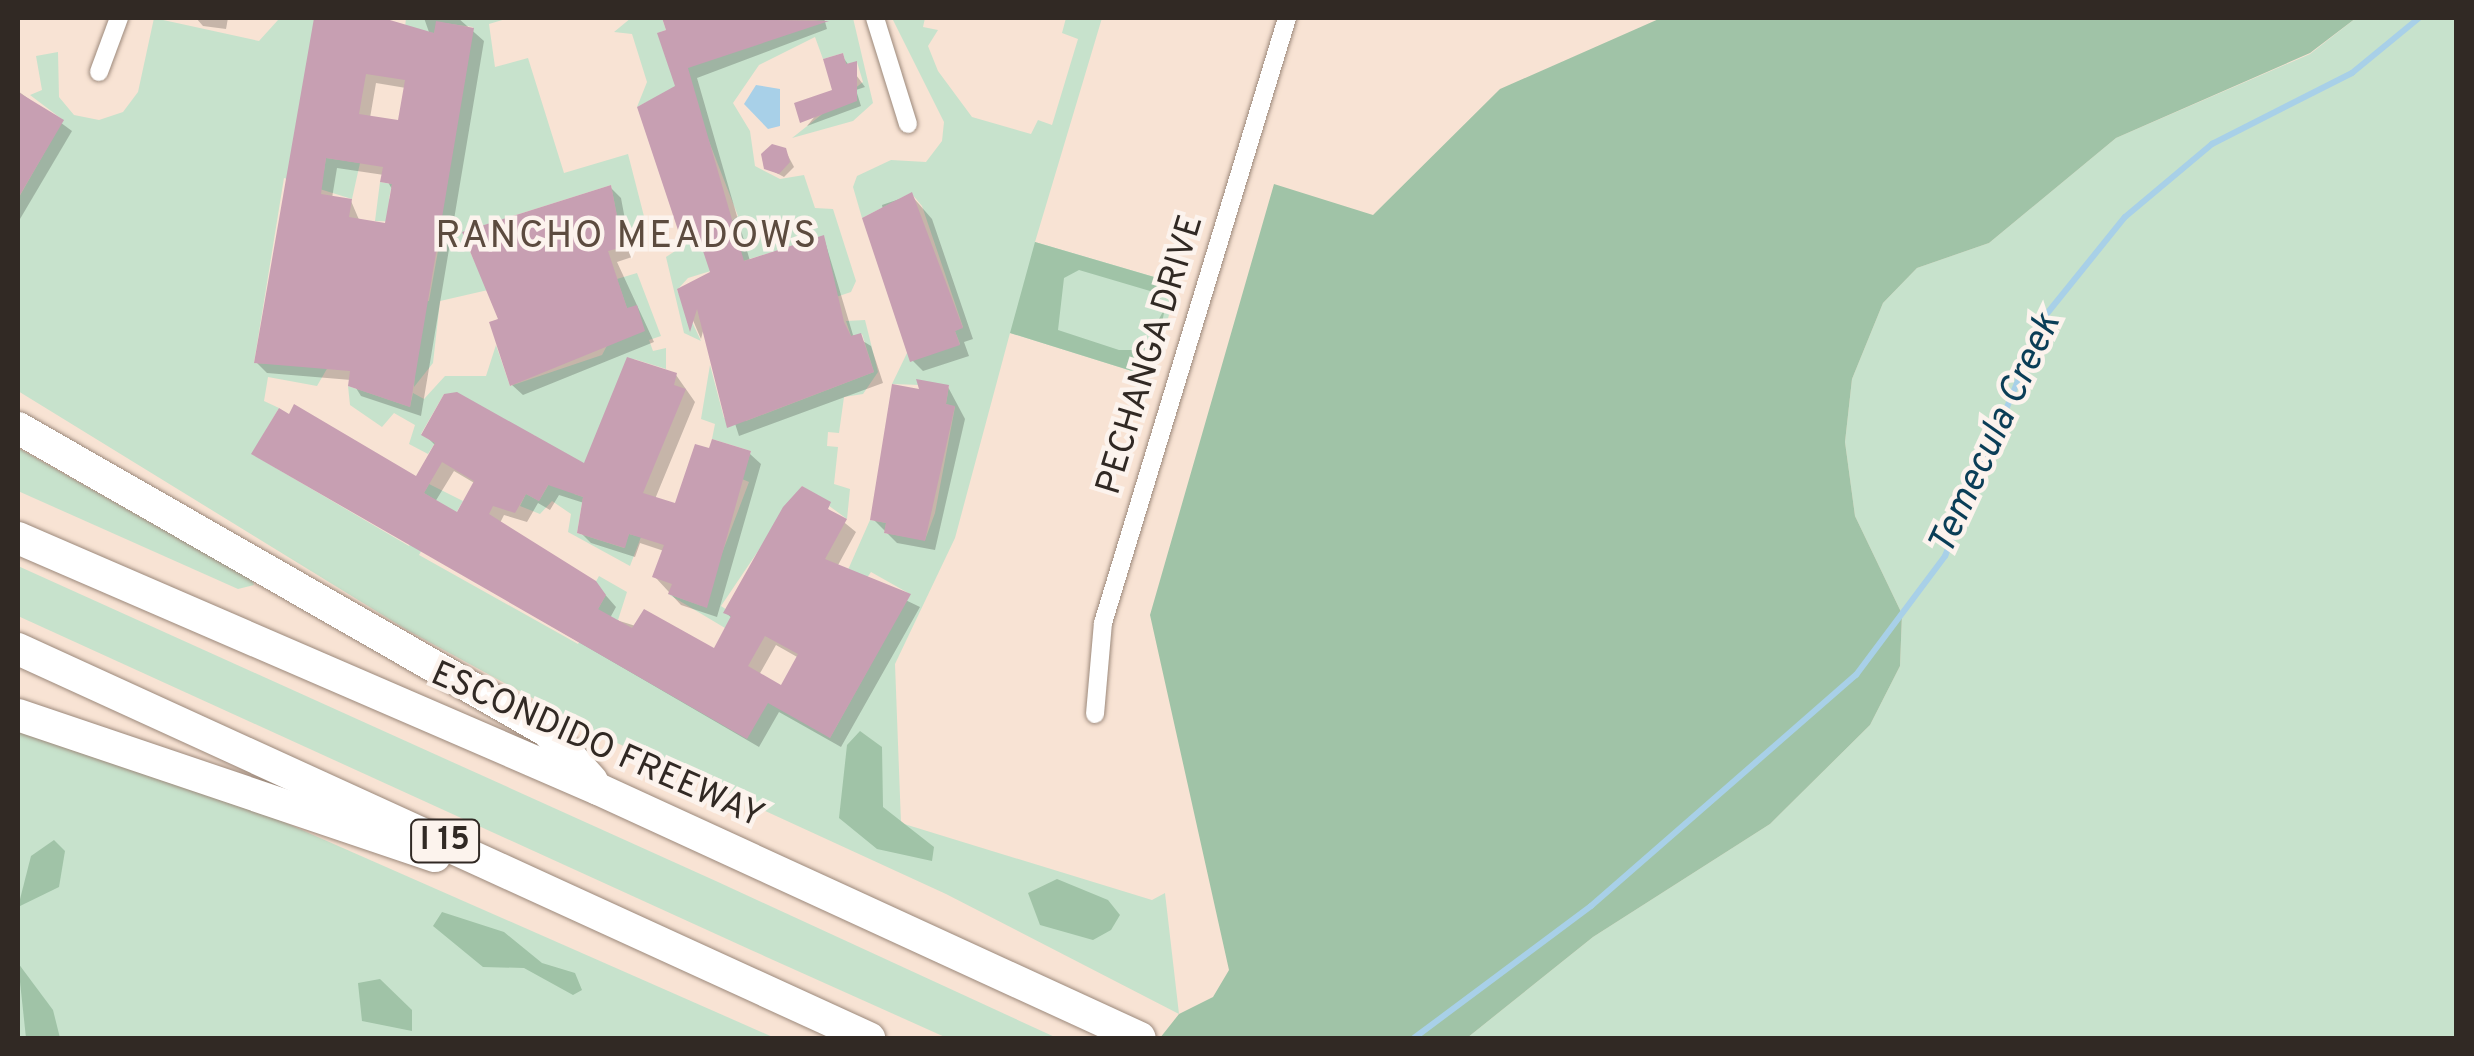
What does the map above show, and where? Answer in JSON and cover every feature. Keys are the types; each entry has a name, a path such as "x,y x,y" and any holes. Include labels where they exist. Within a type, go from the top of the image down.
{"highway":[{"path":"18,428 547,731 598,788"},
{"name":"ESCONDIDO FREEWAY","path":"18,538 598,788 1140,1038"},
{"name":"I 15","path":"18,649 869,1038"},
{"path":"18,715 595,911"}],"street":[{"path":"99,72 118,18"},
{"path":"875,18 908,124"},
{"name":"PECHANGA DRIVE","path":"1096,714 1103,622 1287,18"}],"green space":[{"path":"154,18 259,41 278,20 314,18 324,171 326,158 360,163 352,199 284,178 254,363 328,367 317,386 268,377 264,401 279,408 252,454 409,546 437,501 424,493 429,484 463,501 448,527 437,522 419,555 578,644 606,595 593,587 599,576 627,592 618,620 747,738 766,691 830,738 910,594 871,572 864,582 847,572 870,520 886,523 884,533 925,540 935,513 955,407 946,404 949,386 892,384 907,353 960,344 955,331 963,327 922,206 911,193 862,218 853,187 857,176 891,160 926,162 942,141 944,122 892,18 925,18 923,27 938,30 928,46 938,71 972,117 1031,134 1038,120 1052,125 1078,39 1062,33 1066,18 1102,18 1035,242 1178,284 1151,377 1010,333 955,538 895,664 901,823 1152,900 1165,893 1179,1014 946,894 604,737 407,630 18,391 18,199 63,120 30,95 42,90 36,56 58,52 59,97 74,115 99,120 123,112 138,92"},
{"path":"406,18 509,18 489,24 495,67 528,58 564,173 628,154 647,228 645,239 623,247 611,185 475,228 464,239 488,290 440,301 433,363 414,387 420,300 429,301 443,223 375,221 380,182 392,184 389,199 446,190 473,27 437,22 434,33 405,28"},
{"path":"631,18 662,18 666,30 658,33 853,18 873,103 853,121 792,138 863,82 857,62 846,64 843,53 823,59 815,37 759,65 733,103 750,131 755,166 780,179 804,175 815,208 833,209 856,281 851,292 836,297 824,236 688,278 677,290 701,341 684,333 666,257 698,236 701,245 738,216 686,82 637,107 647,82 632,34 614,32"},
{"path":"1661,18 2356,18 2310,53 2116,138 1989,243 1917,268 1883,303 1852,379 1845,442 1855,516 1902,614 1900,666 1870,725 1770,824 1593,937 1467,1038 1160,1038 1179,1014 1213,997 1229,970 1150,615 1274,184 1373,215 1500,89"},
{"path":"2356,18 2456,18 2456,1038 1467,1038 1593,937 1770,824 1870,725 1900,666 1902,614 1855,516 1845,442 1852,379 1883,303 1917,268 1989,243 2116,138 2310,54"},
{"path":"1035,242 1178,284 1167,296 1079,270 1064,278 1058,330 1119,350 1142,350 1165,308 1151,377 1010,333"},
{"path":"637,273 661,336 649,340 653,351 666,348 666,369 634,359 574,494 583,497 577,533 624,548 629,534 641,537 630,566 568,532 571,514 552,501 540,514 520,506 526,494 539,501 563,460 534,435 529,443 444,394 421,434 435,443 428,454 409,444 415,425 394,413 382,427 350,405 348,386 410,407 413,393 424,399 445,376 486,376 496,345 510,386 602,355 627,308 617,279"},
{"path":"865,320 878,372 863,394 844,397 839,433 828,432 827,446 838,447 834,484 850,489 847,519 802,486 721,606 733,614 725,628 668,594 702,606 749,482 742,479 751,451 712,439 715,424 701,419 710,365 724,418 743,412 746,421 874,372 862,334 851,336 846,321"},
{"path":"18,448 252,580 254,585 238,589 18,491"},
{"path":"18,566 1057,1038 947,1038 751,950 18,616"},
{"path":"18,729 261,812 775,1038 18,1038"},
{"path":"860,731 882,747 883,807 934,847 932,861 877,849 839,818 847,745"},
{"path":"54,840 65,851 59,887 18,907 31,856"},
{"path":"1057,879 1108,900 1120,915 1111,930 1093,940 1040,925 1028,893"},
{"path":"442,912 504,932 542,963 575,973 582,990 573,995 524,968 483,967 433,926"},
{"path":"18,963 53,1010 60,1038 26,1038"},
{"path":"380,979 412,1010 412,1031 362,1021 358,983"}],"water":[{"path":"756,85 780,89 780,126 768,129 744,104"}],"building":[{"path":"314,18 383,18 434,33 436,21 474,28 410,407 348,386 350,371 254,363","holes":["366,74 405,80 398,120 359,114","326,158 383,167 380,182 392,184 385,223 349,217 352,199 321,194"]},
{"path":"662,18 829,21 688,68 744,261 824,235 844,322 851,336 861,333 874,372 727,428 697,309 690,332 677,289 710,272 698,236 682,242 637,107 675,86 657,33 666,30"},
{"path":"843,53 846,64 857,61 857,101 800,123 794,103 832,90 823,59"},
{"path":"18,92 64,120 18,198"},
{"path":"772,144 786,148 790,162 779,174 764,169 761,154"},
{"path":"611,185 623,247 608,251 627,308 637,305 645,331 510,386 489,322 498,319 462,232"},
{"path":"912,192 963,328 955,331 960,345 910,362 862,218"},
{"path":"627,357 677,373 674,385 686,389 643,493 675,503 695,444 709,448 712,439 751,451 707,608 668,594 672,584 652,577 664,545 629,534 625,548 577,533 583,497 548,485 539,501 526,494 515,513 493,506 489,514 596,581 606,595 598,609 632,628 644,609 714,648 731,616 723,613 783,507 802,486 831,502 828,509 847,519 825,559 911,594 830,738 768,703 747,739 251,454 279,408 289,414 294,404 416,476 435,443 421,435 444,394 457,392 584,463","holes":["442,462 474,481 457,512 424,493","765,636 798,654 781,685 748,666"]},
{"path":"916,379 949,385 946,404 955,406 925,541 884,533 886,523 870,520 892,384 919,389"}],"waterway":[{"name":"Temecula Creek","path":"1414,1038 1591,906 1856,675 1945,556 2045,316 2125,217 2212,144 2352,73 2419,18"}],"district":[{"name":"RANCHO MEADOWS","path":"627,238"}]}
